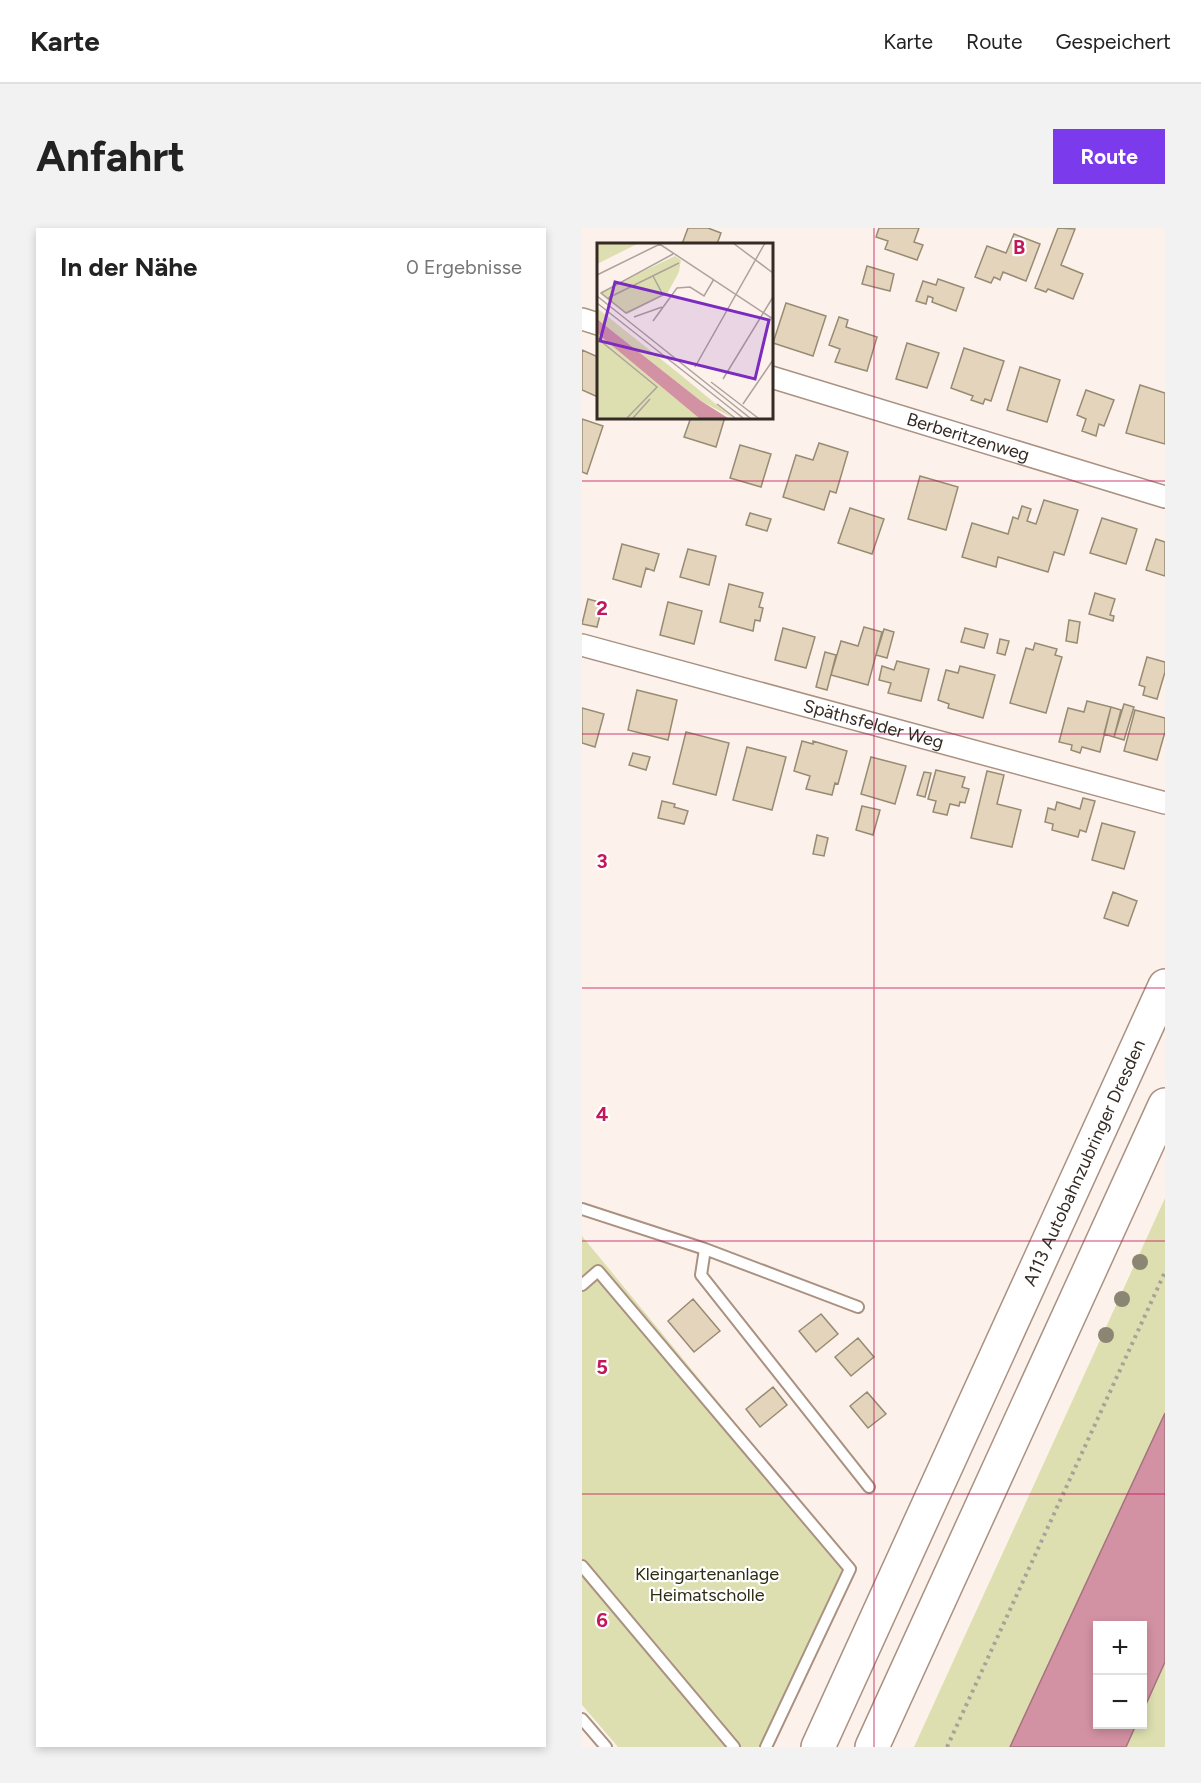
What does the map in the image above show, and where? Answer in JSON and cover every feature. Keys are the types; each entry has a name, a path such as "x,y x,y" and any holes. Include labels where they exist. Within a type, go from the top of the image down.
{"highway":[{"name":"A113 Autobahnzubringer Dresden","path":"818,1747 1165,986"},
{"path":"872,1747 1165,1105"}],"street":[{"path":"582,319 597,324"},
{"name":"Berberitzenweg","path":"772,377 1165,497"},
{"name":"Späthsfelder Weg","path":"582,645 1165,803"}],"lane":[{"path":"582,1209 705,1249 858,1307"},
{"path":"705,1249 701,1275 869,1487"},
{"path":"582,1285 598,1271 850,1569 766,1747"},
{"path":"582,1566 734,1747"},
{"path":"582,1719 606,1747"}],"path":[{"path":"947,1747 1165,1272"}],"green space":[{"path":"1165,1198 1165,1413 1153,1442 1010,1747 914,1747"},
{"name":"Kleingartenanlage Heimatscholle","path":"582,1236 853,1566 771,1747 618,1747 582,1705"},
{"path":"1165,1662 1165,1747 1126,1747 1134,1729 1147,1729 1147,1702"}],"shaded area":[{"path":"1165,1413 1165,1662 1147,1702 1147,1621 1093,1621 1093,1729 1134,1729 1126,1747 1010,1747"}],"building":[{"path":"688,228 708,228 721,233 717,243 682,243"},
{"path":"879,228 919,228 914,242 923,245 917,260 885,249 888,241 876,237"},
{"path":"1058,228 1075,229 1061,265 1083,274 1073,299 1048,289 1046,292 1035,288"},
{"path":"1014,234 1040,244 1026,281 1003,272 1000,280 994,277 991,283 975,277 987,246 1006,253"},
{"path":"867,266 894,274 890,291 862,284"},
{"path":"938,279 964,288 956,311 932,302 933,298 928,296 926,304 916,301 923,281 936,285"},
{"path":"786,303 826,316 813,356 773,343"},
{"path":"839,317 848,320 846,327 877,337 867,371 835,362 840,349 829,345"},
{"path":"907,343 939,353 927,388 896,379"},
{"path":"964,348 1004,361 991,401 985,399 983,404 971,400 973,396 951,388"},
{"path":"582,350 597,357 597,397 582,390"},
{"path":"1020,367 1060,380 1047,422 1007,410"},
{"path":"1140,385 1165,393 1165,444 1126,433"},
{"path":"1086,390 1114,400 1104,426 1099,424 1096,436 1082,431 1086,419 1077,415"},
{"path":"687,418 725,418 716,447 684,437 690,420"},
{"path":"582,419 603,426 587,474 582,472"},
{"path":"819,443 848,452 836,493 830,491 824,510 783,497 796,455 813,460"},
{"path":"740,445 771,454 761,487 730,478"},
{"path":"920,476 958,487 946,530 908,519"},
{"path":"1044,500 1078,510 1064,555 1054,552 1048,572 998,557 996,567 962,557 972,523 1008,534 1013,517 1018,519 1022,506 1031,509 1027,521 1036,524"},
{"path":"850,508 884,519 872,554 838,543"},
{"path":"750,513 771,519 767,531 746,525"},
{"path":"1102,518 1137,529 1126,564 1090,553"},
{"path":"1156,539 1165,542 1165,576 1146,570"},
{"path":"622,544 659,554 654,571 646,568 641,587 613,579"},
{"path":"688,549 716,556 709,585 680,577"},
{"path":"729,584 763,593 759,607 763,608 760,621 755,620 753,631 720,622"},
{"path":"1095,593 1115,599 1110,615 1114,616 1113,621 1089,614"},
{"path":"588,599 603,603 597,627 582,624"},
{"path":"668,602 702,611 694,644 660,635"},
{"path":"1069,620 1080,622 1077,643 1066,641"},
{"path":"864,627 882,632 868,685 831,675 841,641 858,646"},
{"path":"783,628 815,637 806,668 775,660"},
{"path":"965,628 988,634 984,648 961,642"},
{"path":"884,629 894,632 887,658 876,655"},
{"path":"1000,639 1009,641 1005,655 997,653"},
{"path":"1035,643 1057,649 1055,655 1062,657 1046,713 1010,703 1026,648 1033,650"},
{"path":"825,652 836,655 827,690 816,687"},
{"path":"1147,657 1165,662 1165,672 1157,699 1143,695 1145,687 1139,685"},
{"path":"897,661 929,669 921,701 888,693 891,683 879,680 882,666 894,670"},
{"path":"960,666 995,675 983,718 948,708 949,704 938,700 946,670 958,673"},
{"path":"637,690 677,700 668,740 628,730"},
{"path":"1087,701 1111,707 1100,752 1082,747 1080,753 1071,750 1072,745 1059,742 1068,708 1084,712"},
{"path":"1124,704 1134,707 1124,740 1114,737"},
{"path":"1111,707 1121,710 1114,737 1104,734"},
{"path":"582,708 604,714 595,747 582,743"},
{"path":"1135,710 1165,718 1165,732 1157,760 1124,751"},
{"path":"686,732 729,743 716,795 673,784"},
{"path":"802,741 813,744 813,741 847,751 838,784 835,783 832,795 806,789 810,776 794,771"},
{"path":"747,747 786,757 772,810 733,800"},
{"path":"633,753 650,757 646,770 629,765"},
{"path":"871,757 906,766 895,804 861,794"},
{"path":"936,770 965,777 962,787 969,789 965,803 960,802 959,806 950,804 947,815 933,812 936,801 928,799"},
{"path":"987,771 1004,775 997,804 1021,810 1012,847 971,838"},
{"path":"924,772 931,773 925,797 917,795"},
{"path":"1083,798 1095,801 1086,832 1080,830 1078,837 1052,830 1053,824 1045,822 1048,808 1055,810 1057,802 1080,809"},
{"path":"662,801 675,804 674,807 688,811 684,824 658,818"},
{"path":"862,806 880,810 873,835 856,830"},
{"path":"1102,823 1135,832 1124,869 1092,860"},
{"path":"817,835 828,838 824,856 813,854"},
{"path":"1113,892 1137,901 1128,926 1104,918"},
{"path":"693,1299 720,1331 694,1352 668,1321"},
{"path":"821,1314 838,1334 816,1352 799,1331"},
{"path":"858,1338 874,1357 851,1376 835,1357"},
{"path":"773,1387 787,1405 760,1427 746,1409"},
{"path":"867,1392 886,1414 868,1428 850,1406"}]}
